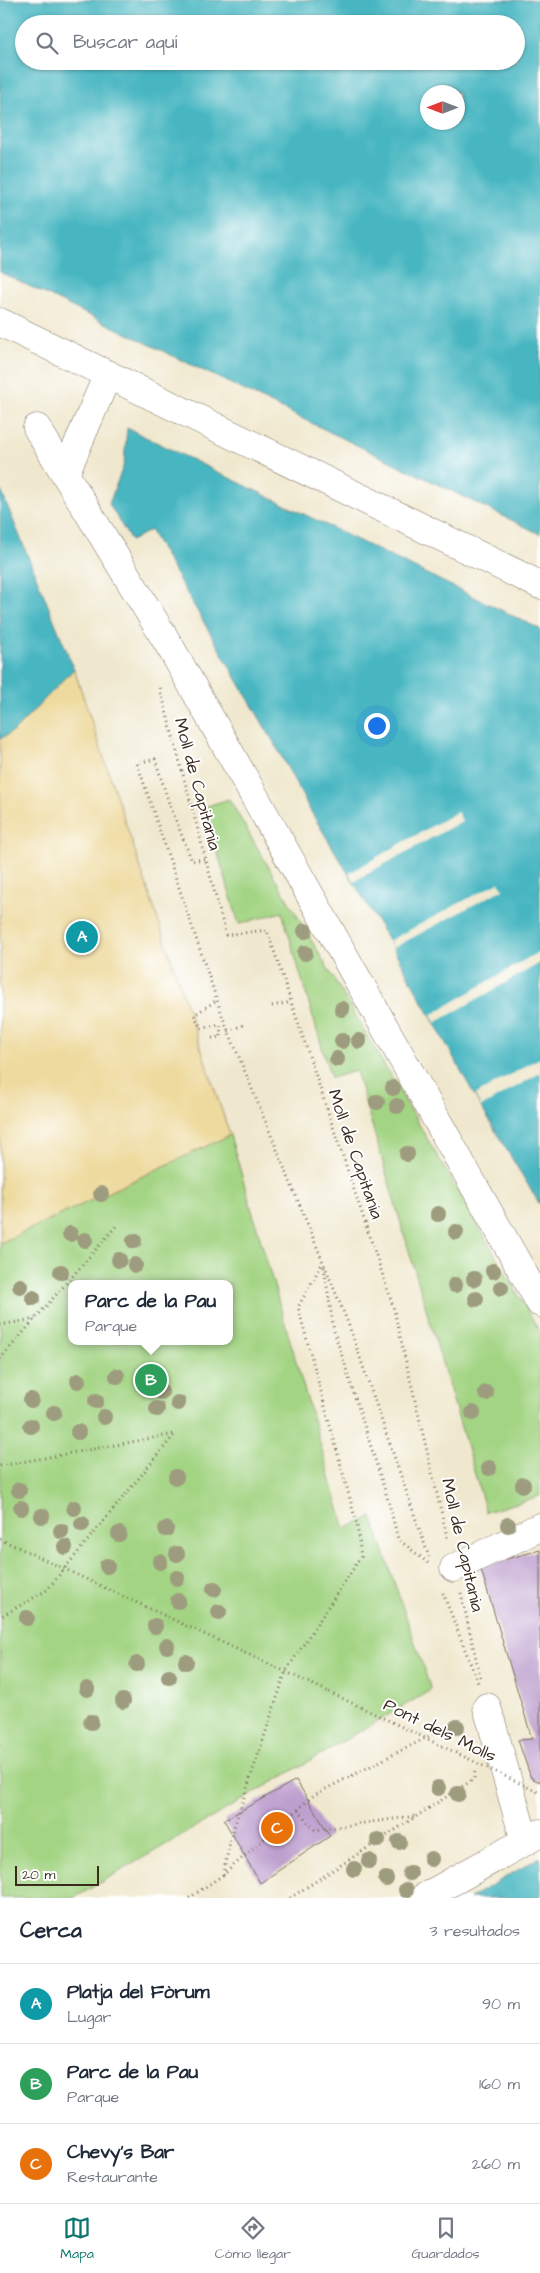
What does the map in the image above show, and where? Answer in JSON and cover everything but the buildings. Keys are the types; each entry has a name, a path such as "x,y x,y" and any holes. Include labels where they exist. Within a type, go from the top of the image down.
{"lane":[{"path":"0,322 540,585"},
{"path":"65,474 108,374"},
{"path":"37,428 187,677 540,1303"},
{"path":"442,1574 540,1528"},
{"path":"423,1898 532,1837 488,1707"}],"path":[{"name":"Moll de Capitania","path":"187,677 159,688 226,935 267,930 393,1306 442,1574 488,1707"},
{"name":"Moll de Capitania","path":"204,859 192,861 169,803 155,758 138,763 228,1031 348,1323 442,1574 488,1707"},
{"path":"212,1038 221,1037 220,1024 201,1028 194,1015 217,1000"},
{"path":"272,1006 291,1002"},
{"path":"228,1031 243,1025"},
{"path":"69,1280 118,1224"},
{"name":"Moll de Capitania","path":"323,1262 334,1331 398,1539 442,1574"},
{"path":"223,1874 232,1833 286,1671 361,1557 357,1525 298,1306 323,1262"},
{"path":"0,1359 68,1281"},
{"path":"0,1325 35,1318"},
{"path":"0,1466 175,1434 47,1590 0,1617"},
{"name":"Pont dels Molls","path":"0,1539 286,1671 540,1794"},
{"path":"189,1898 223,1874 314,1796 488,1707"},
{"path":"290,1898 474,1779"},
{"path":"298,1810 315,1830 418,1816"}],"green space":[{"path":"229,799 540,1332 540,1496 486,1512 356,1071 331,1078 282,912 239,924 204,807"},
{"path":"230,1135 345,1529 372,1517 431,1690 74,1898 0,1898 0,1243"}],"sand":[{"path":"74,669 230,1135 0,1243 0,739 14,731"}],"water":[{"path":"0,0 540,0 540,534 0,272"},
{"path":"127,428 540,629 540,1205 481,1107 393,948 310,810 277,748 150,530 131,541 109,504 124,464"},
{"path":"0,488 74,669 14,731 0,739"},
{"path":"540,1857 540,1898 470,1898"}],"pier":[{"path":"457,812 462,821 354,881 349,873"},
{"path":"499,882 503,889 393,948 389,941"},
{"path":"540,951 540,963 435,1023 431,1015"},
{"path":"540,1058 540,1073 481,1107 475,1095"}],"place":[{"name":"Platja del Fòrum","path":"82,937"},
{"name":"Parc de la Pau","path":"151,1380"},
{"name":"Chevy's Bar","path":"277,1828"}]}
